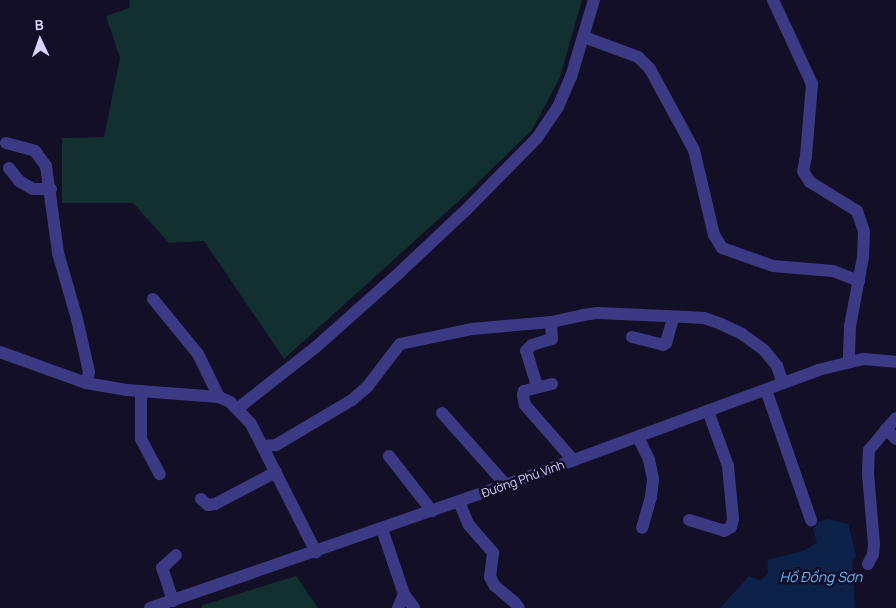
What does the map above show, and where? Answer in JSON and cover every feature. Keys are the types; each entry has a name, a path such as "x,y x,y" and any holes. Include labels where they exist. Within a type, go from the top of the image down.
{"street":[{"path":"237,409 317,346 400,272 466,210 537,138 558,107 584,37 594,0"},
{"path":"773,0 812,84 803,171 810,182 857,211 864,231 863,257 850,326 849,361"},
{"path":"584,37 638,57 650,70 694,150 714,235 722,248 773,266 833,271 859,281"},
{"path":"6,143 38,153 46,166 51,189 58,253 77,319 89,372 86,382"},
{"path":"9,168 19,181 32,190 51,189"},
{"path":"153,299 198,354 219,397"},
{"path":"263,446 276,445 352,400 367,387 400,344 472,329 551,322 598,313 704,318 721,324 742,334 764,350 777,366 783,383"},
{"path":"632,337 663,345 666,344 673,318"},
{"path":"537,386 526,351 532,345 552,339 551,322"},
{"path":"0,352 86,382 140,391 219,397 230,402 251,424 316,552"},
{"name":"Đường Phú Vinh","path":"150,608 459,502 783,383 849,361 863,359 896,362"},
{"path":"552,384 537,386 523,392 528,410 574,461"},
{"path":"766,390 810,520"},
{"path":"140,391 141,439 160,474"},
{"path":"689,520 724,531 731,528 734,519 728,466 708,411"},
{"path":"442,413 506,485"},
{"path":"868,564 873,554 874,544 868,474 869,450 896,418"},
{"path":"886,429 896,439"},
{"path":"638,437 649,460 653,479 651,497 642,528"},
{"path":"389,456 432,511"},
{"path":"202,499 208,505 215,504 276,472"},
{"path":"459,502 469,525 493,553 490,577 494,586 515,602 519,608"},
{"path":"382,529 404,594 414,608"},
{"path":"173,601 162,568 168,560 176,555"},
{"path":"184,608 192,594"},
{"path":"398,608 404,594"}],"green space":[{"path":"130,0 582,0 560,77 532,130 463,197 284,359 204,241 169,243 133,203 62,203 62,138 104,137 120,58 106,16 129,8"},
{"path":"296,576 318,608 201,608 203,605"}],"water":[{"name":"Hồ Đồng Sơn","path":"828,519 848,524 850,530 856,556 852,560 855,608 720,608 749,576 761,581 768,573 767,560 803,551 817,543 813,529 820,521"}]}
